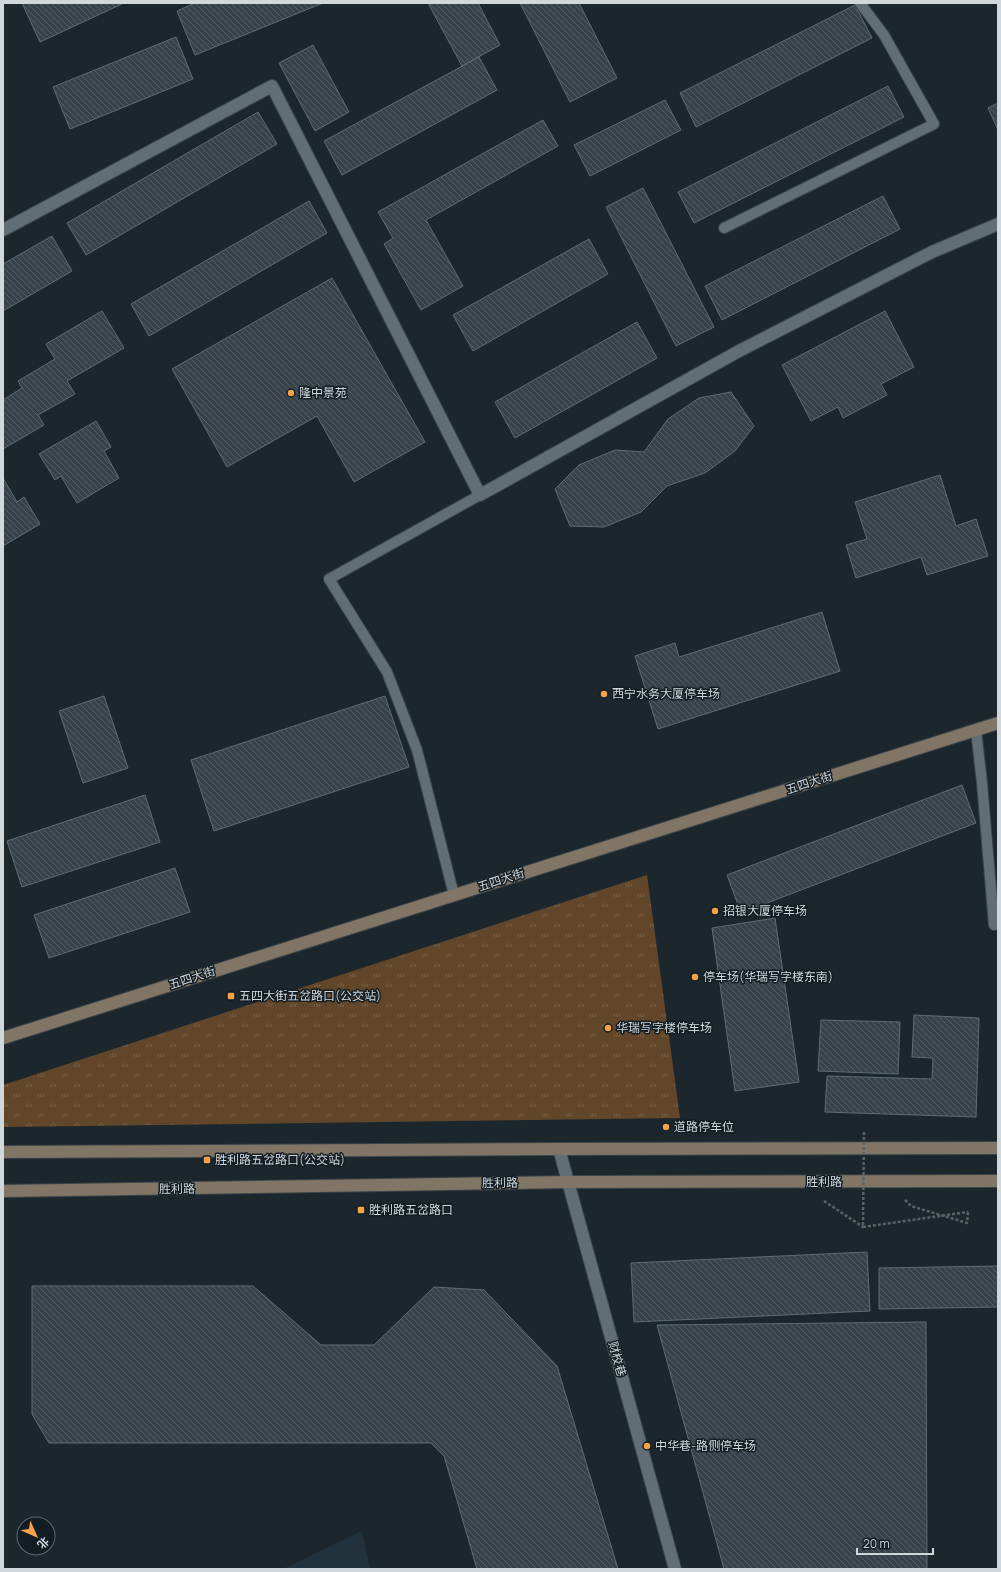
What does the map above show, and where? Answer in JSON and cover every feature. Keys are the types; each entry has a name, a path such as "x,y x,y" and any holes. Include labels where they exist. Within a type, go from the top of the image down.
{"main road":[{"name":"五四大街","path":"3,1038 998,723"},
{"path":"3,1152 998,1148"},
{"name":"胜利路","path":"3,1192 568,1182 998,1181"}],"street":[{"path":"3,230 272,86 480,495 739,351 932,252 998,224"},
{"name":"财校巷","path":"559,1149 675,1569"}],"lane":[{"path":"724,228 934,124 884,35 860,3"},
{"path":"454,895 417,750 387,672 329,579 480,495"},
{"path":"976,730 994,925"}],"path":[{"path":"863,1227 864,1132"},
{"path":"793,1182 863,1227 968,1212 967,1223 911,1206 886,1181"}],"shaded area":[{"path":"362,1531 370,1569 283,1569"}],"green space":[{"path":"647,875 680,1118 3,1127 3,1085"}],"building":[{"path":"22,3 124,3 40,42"},
{"path":"195,3 323,3 195,55 177,11"},
{"path":"428,3 478,3 500,45 462,66"},
{"path":"520,3 579,3 617,78 570,102"},
{"path":"855,5 872,38 696,127 680,93"},
{"path":"176,37 193,79 70,129 53,87"},
{"path":"313,45 349,112 315,131 279,63"},
{"path":"479,57 497,90 342,175 324,141"},
{"path":"888,86 904,117 694,223 678,192"},
{"path":"665,100 681,130 590,176 574,145"},
{"path":"998,103 998,130 988,108"},
{"path":"258,112 277,144 86,255 67,223"},
{"path":"543,120 558,146 426,220 463,286 421,310 384,244 393,238 378,212"},
{"path":"643,188 714,327 676,346 606,207"},
{"path":"883,196 900,229 722,320 705,286"},
{"path":"309,201 327,233 149,336 131,304"},
{"path":"52,236 72,271 3,311 3,264"},
{"path":"589,239 608,274 473,351 453,315"},
{"name":"隆中景苑","path":"332,278 425,442 354,482 317,416 227,467 172,369"},
{"path":"102,311 124,348 67,381 75,394 38,415 44,425 3,449 3,400 22,388 18,381 55,359 46,344"},
{"path":"885,311 914,367 881,384 887,395 843,418 838,407 811,421 782,365"},
{"path":"637,322 657,358 515,438 495,402"},
{"path":"731,392 754,426 735,451 705,473 667,486 641,512 604,527 570,526 555,489 579,465 615,450 644,452 668,419 699,398"},
{"path":"96,421 111,447 104,451 119,478 77,503 61,476 55,480 39,454"},
{"path":"940,475 956,526 976,519 988,556 927,575 921,557 856,578 846,545 867,539 855,502"},
{"path":"3,478 17,502 24,497 40,524 3,546"},
{"path":"822,612 840,671 658,729 635,656 675,643 679,657"},
{"path":"104,696 128,768 83,783 59,711"},
{"path":"385,696 409,767 214,831 191,760"},
{"path":"962,785 976,823 741,913 727,875"},
{"path":"145,795 160,842 22,887 7,841"},
{"path":"175,868 190,912 49,958 34,915"},
{"path":"775,918 799,1082 735,1091 712,928"},
{"path":"914,1015 979,1018 976,1117 825,1112 827,1076 932,1079 933,1058 912,1057"},
{"path":"821,1020 900,1022 898,1074 818,1071"},
{"path":"867,1252 870,1311 634,1322 631,1263"},
{"path":"998,1266 998,1307 879,1309 879,1268"},
{"path":"32,1286 253,1286 321,1345 374,1345 434,1287 484,1290 557,1366 618,1569 477,1569 444,1456 431,1443 49,1443 32,1414"},
{"path":"926,1322 927,1569 724,1569 657,1325"}],"place":[{"name":"隆中景苑","path":"291,393"},
{"name":"西宁水务大厦停车场","path":"604,694"},
{"name":"招银大厦停车场","path":"715,911"},
{"name":"停车场(华瑞写字楼东南)","path":"695,977"},
{"name":"五四大街五岔路口(公交站)","path":"231,996"},
{"name":"华瑞写字楼停车场","path":"608,1028"},
{"name":"道路停车位","path":"666,1127"},
{"name":"胜利路五岔路口(公交站)","path":"207,1160"},
{"name":"胜利路五岔路口","path":"361,1210"},
{"name":"中华巷-路侧停车场","path":"647,1446"}]}
